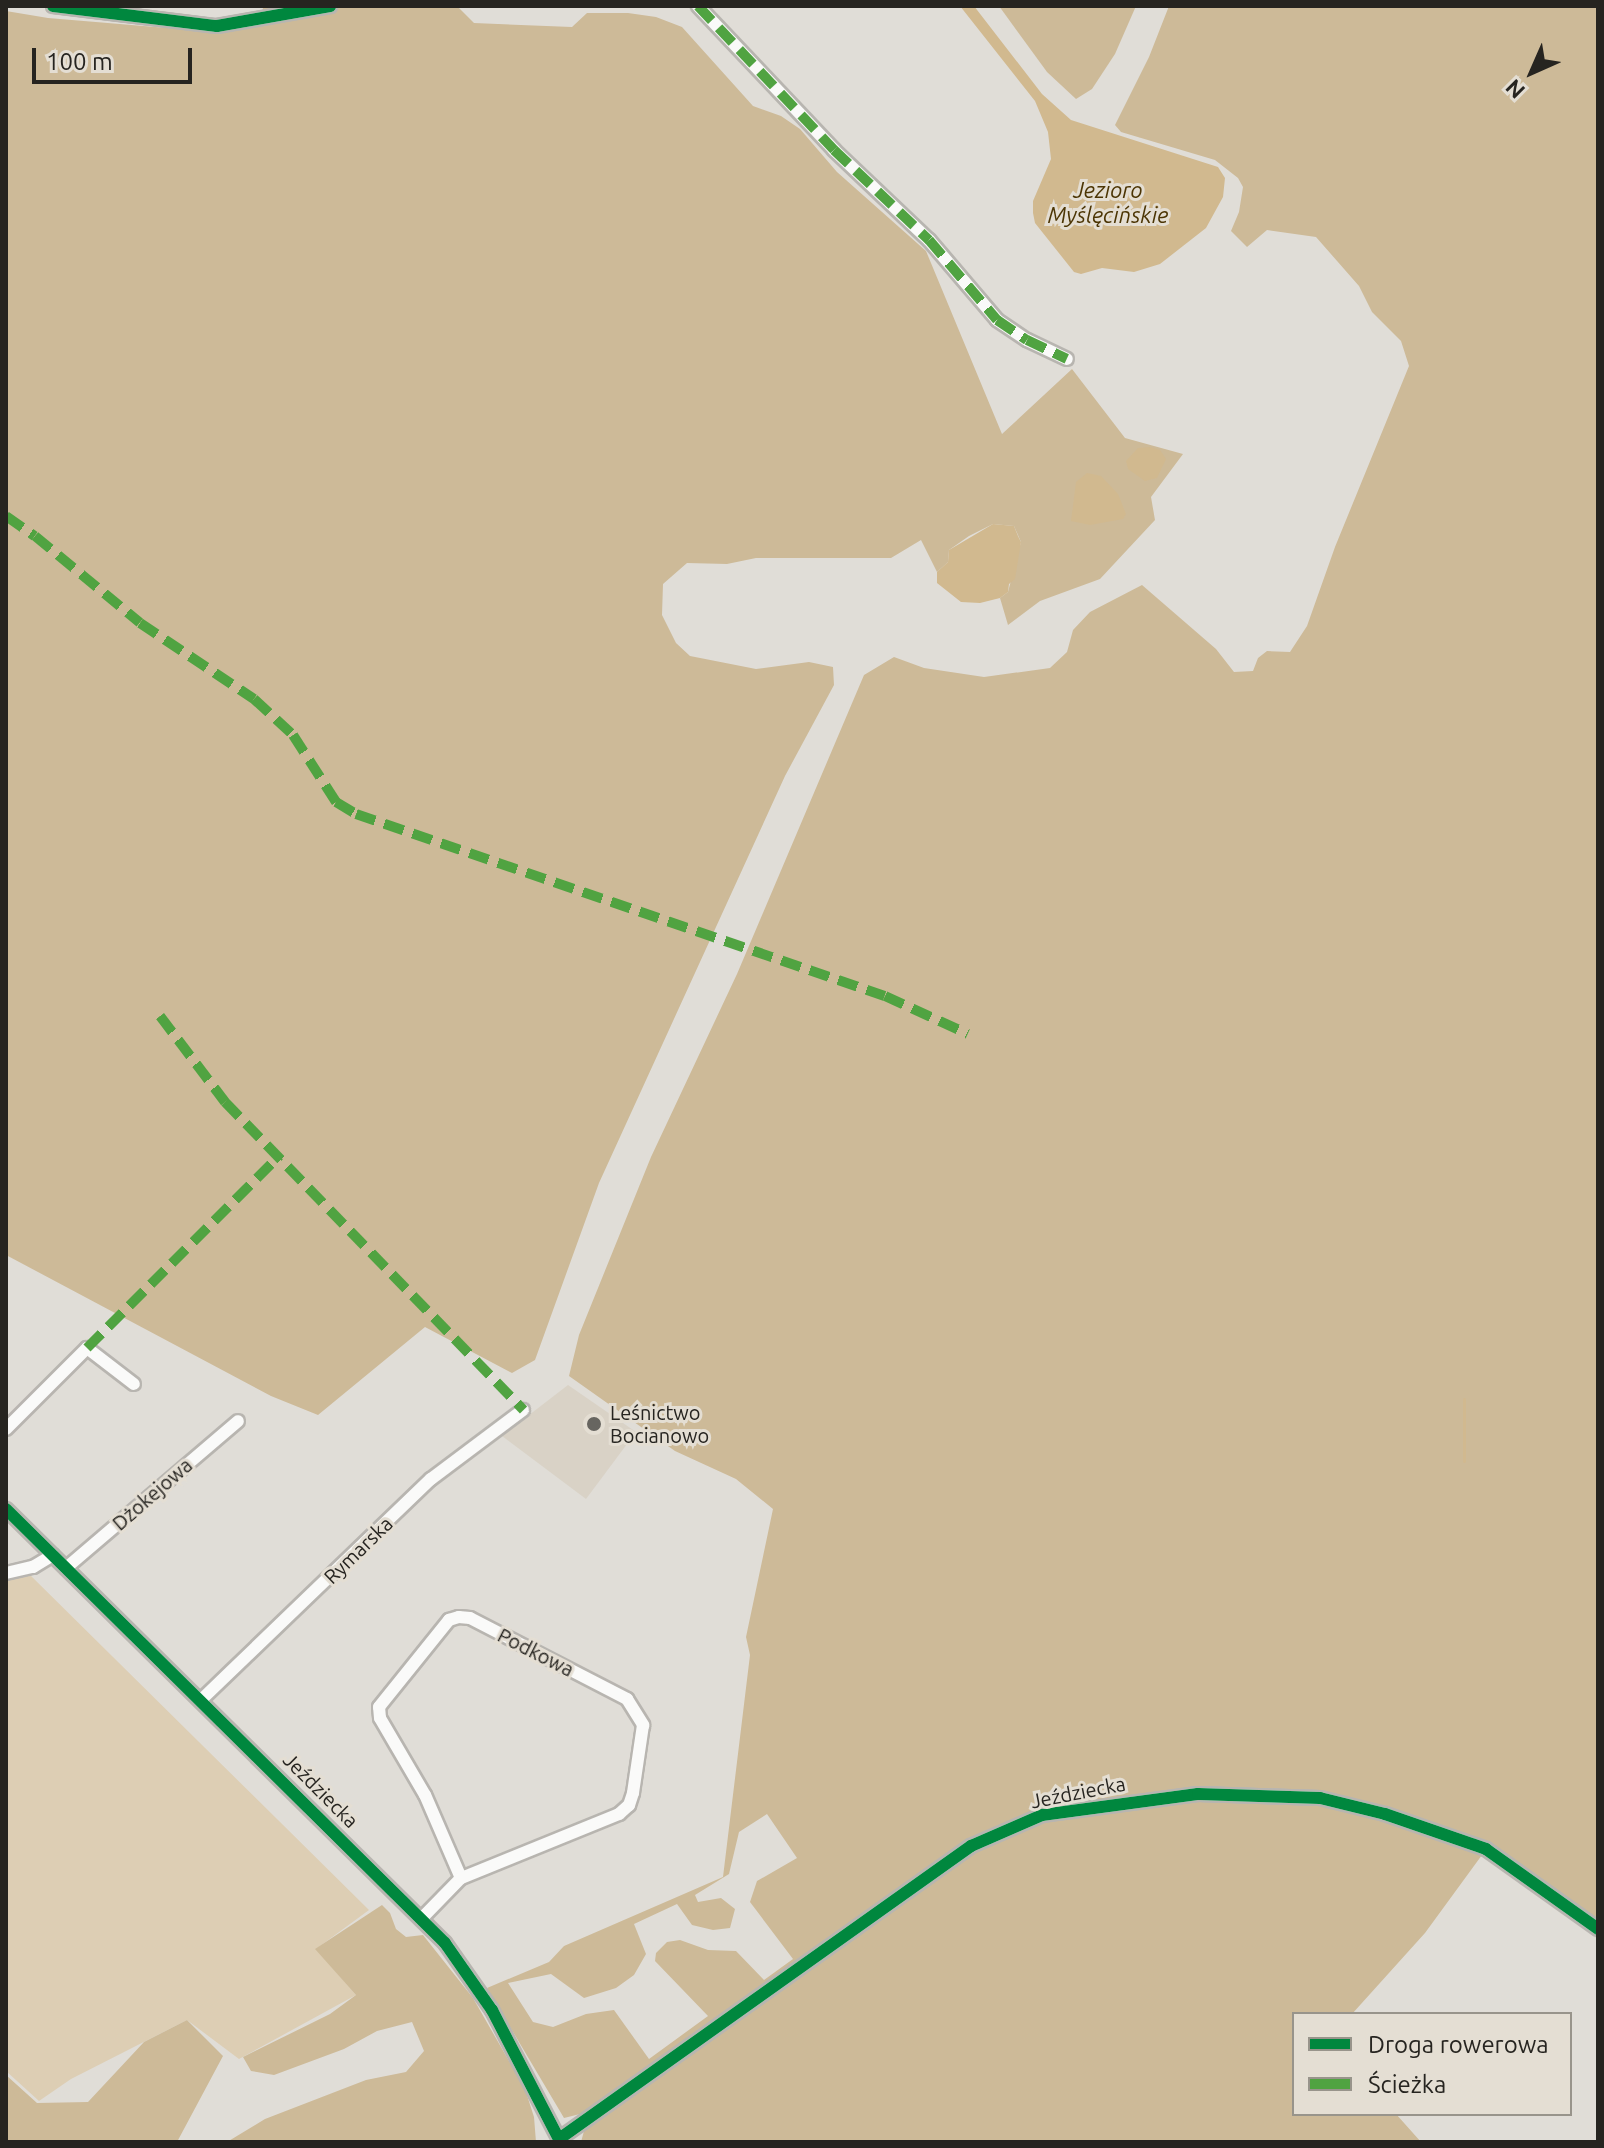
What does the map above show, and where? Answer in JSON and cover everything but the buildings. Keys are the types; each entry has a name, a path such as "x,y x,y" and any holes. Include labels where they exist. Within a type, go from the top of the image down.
{"street":[{"path":"53,6 217,26 330,6"},
{"path":"698,6 834,150 929,240 997,320 1027,340 1067,359"},
{"path":"6,1429 87,1348 134,1384"},
{"name":"Rymarska","path":"201,1700 431,1479 523,1410"},
{"name":"Dżokejowa","path":"66,1568 238,1421"},
{"name":"Jeździecka","path":"6,1509 422,1918 453,1954 492,2010 559,2139 971,1846 1042,1815 1198,1794 1320,1798 1385,1814 1486,1849 1598,1929"},
{"path":"6,1573 33,1567 53,1555"},
{"name":"Podkowa","path":"422,1918 461,1878 619,1814 629,1805 633,1793 643,1725 627,1699 470,1618 459,1617 449,1620 379,1707 380,1718 425,1795 461,1878"}],"shaded area":[{"path":"263,6 457,6 474,23 572,27 587,13 628,13 656,17 682,27 753,106 781,116 800,129 837,172 926,251 1002,434 1072,369 1125,438 1183,454 1151,497 1155,520 1100,579 1040,601 1008,625 1000,598 1008,592 1021,542 1014,526 993,524 969,536 949,550 948,562 937,572 921,540 891,558 756,558 727,564 687,563 663,584 662,615 676,643 690,656 756,669 809,662 833,667 834,685 785,776 599,1183 535,1360 512,1373 425,1327 318,1415 271,1396 6,1255 6,11 48,18 215,32 262,23"},
{"path":"999,6 1136,6 1115,54 1092,89 1076,99 1047,72"},
{"path":"1169,6 1598,6 1598,1922 1490,1844 1425,1933 1354,2012 1292,2012 1292,2116 1398,2116 1421,2142 581,2142 584,2131 580,2114 564,2118 487,1988 549,1962 564,1946 723,1877 750,1655 746,1637 773,1509 736,1479 675,1451 569,1376 579,1335 651,1157 737,974 864,675 894,657 924,668 984,677 1050,668 1067,652 1073,630 1090,612 1142,585 1216,649 1234,672 1253,671 1258,658 1267,651 1290,652 1307,626 1335,547 1409,366 1401,341 1372,312 1359,286 1316,237 1267,230 1247,247 1231,231 1239,212 1243,187 1238,178 1215,160 1121,132 1115,125 1149,57","holes":["767,1814 797,1858 757,1881 750,1902 793,1959 764,1980 736,1951 708,1950 680,1940 667,1942 656,1953 655,1961 708,2016 649,2059 614,2010 586,2014 553,2027 533,2022 508,1983 551,1974 584,1998 616,1988 634,1975 646,1954 634,1924 677,1904 692,1925 713,1930 730,1928 735,1909 721,1898 698,1902 695,1895 729,1874 739,1832"]},
{"name":"Leśnictwo Bocianowo","path":"568,1385 636,1432 586,1499 502,1436"},
{"path":"27,1572 369,1910 316,1949 356,1995 239,2059 187,2020 71,2079 39,2101 6,2071 6,1577"},
{"path":"382,1905 390,1913 396,1929 406,1937 423,1935 473,1998 525,2089 534,2117 536,2142 227,2142 265,2119 366,2080 406,2072 424,2051 412,2022 377,2031 344,2049 274,2075 251,2071 243,2057 330,2014 356,1995 315,1949"},
{"path":"187,2020 223,2056 177,2142 6,2142 6,2075 37,2103 88,2102 144,2042"}],"water":[{"name":"Jezioro Myślęcińskie","path":"960,6 974,6 1042,94 1071,120 1218,167 1225,178 1223,197 1206,228 1160,264 1134,272 1102,268 1081,274 1074,272 1035,223 1033,201 1051,159 1048,132 1035,101"},
{"path":"1138,448 1160,450 1166,459 1157,478 1145,481 1128,469 1126,461"},
{"path":"1087,473 1101,476 1118,494 1126,514 1123,519 1090,525 1071,521 1076,482"},
{"path":"993,524 1014,526 1021,542 1015,579 1009,584 1008,592 1000,598 980,603 961,602 937,583 937,572 948,562 949,550"}],"waterway":[{"path":"1464,1399 1464,1461"}],"marked path":[{"path":"698,6 834,150 929,240 997,320 1027,340 1067,359"},
{"path":"6,516 35,536 140,623 254,699 293,735 336,802 356,814 885,996 968,1034"},
{"path":"160,1016 225,1102 523,1410"},
{"path":"87,1348 279,1156"}],"cycle path":[{"path":"53,6 217,26 330,6"},
{"path":"6,1509 445,1943 492,2010 559,2139 971,1846 1042,1815 1198,1794 1320,1798 1385,1814 1486,1849 1598,1929"}],"place":[{"name":"Leśnictwo Bocianowo","path":"594,1424"}]}
